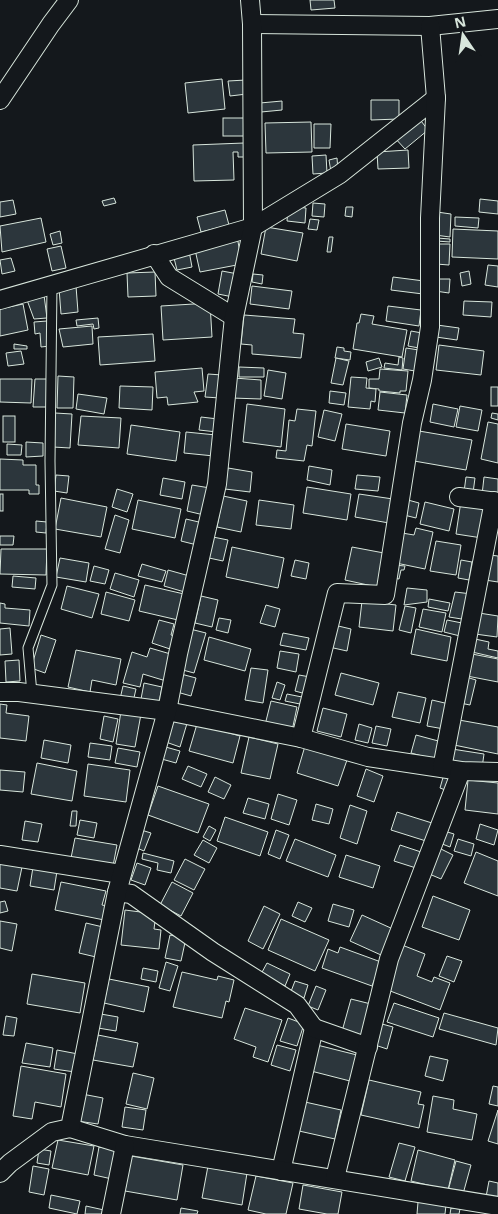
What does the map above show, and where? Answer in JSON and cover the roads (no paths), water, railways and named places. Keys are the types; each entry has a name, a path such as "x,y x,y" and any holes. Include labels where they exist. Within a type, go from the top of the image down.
{"street":[{"path":"0,100 69,0"},
{"path":"70,1128 121,874 167,710 217,484 234,317 252,227 252,24 250,0"},
{"path":"252,24 430,26 498,18"},
{"path":"301,738 337,594 385,596 412,423 422,380 430,327 430,218 436,98 430,26"},
{"path":"0,300 252,227 340,174 436,98"},
{"path":"154,254 169,277 234,317"},
{"path":"442,768 496,502 459,497"},
{"path":"0,692 167,710 301,738 368,757 461,771 498,772"},
{"path":"335,1178 389,959 461,771"},
{"path":"0,855 121,874"},
{"path":"117,892 131,894 213,952 297,1005 314,1028 368,1047"},
{"path":"281,1171 314,1028"},
{"path":"0,1173 10,1163 52,1132 70,1128 125,1145 498,1206"},
{"path":"111,1214 125,1145"}],"lane":[{"path":"32,694 28,648 52,585 50,461 52,285"}]}
